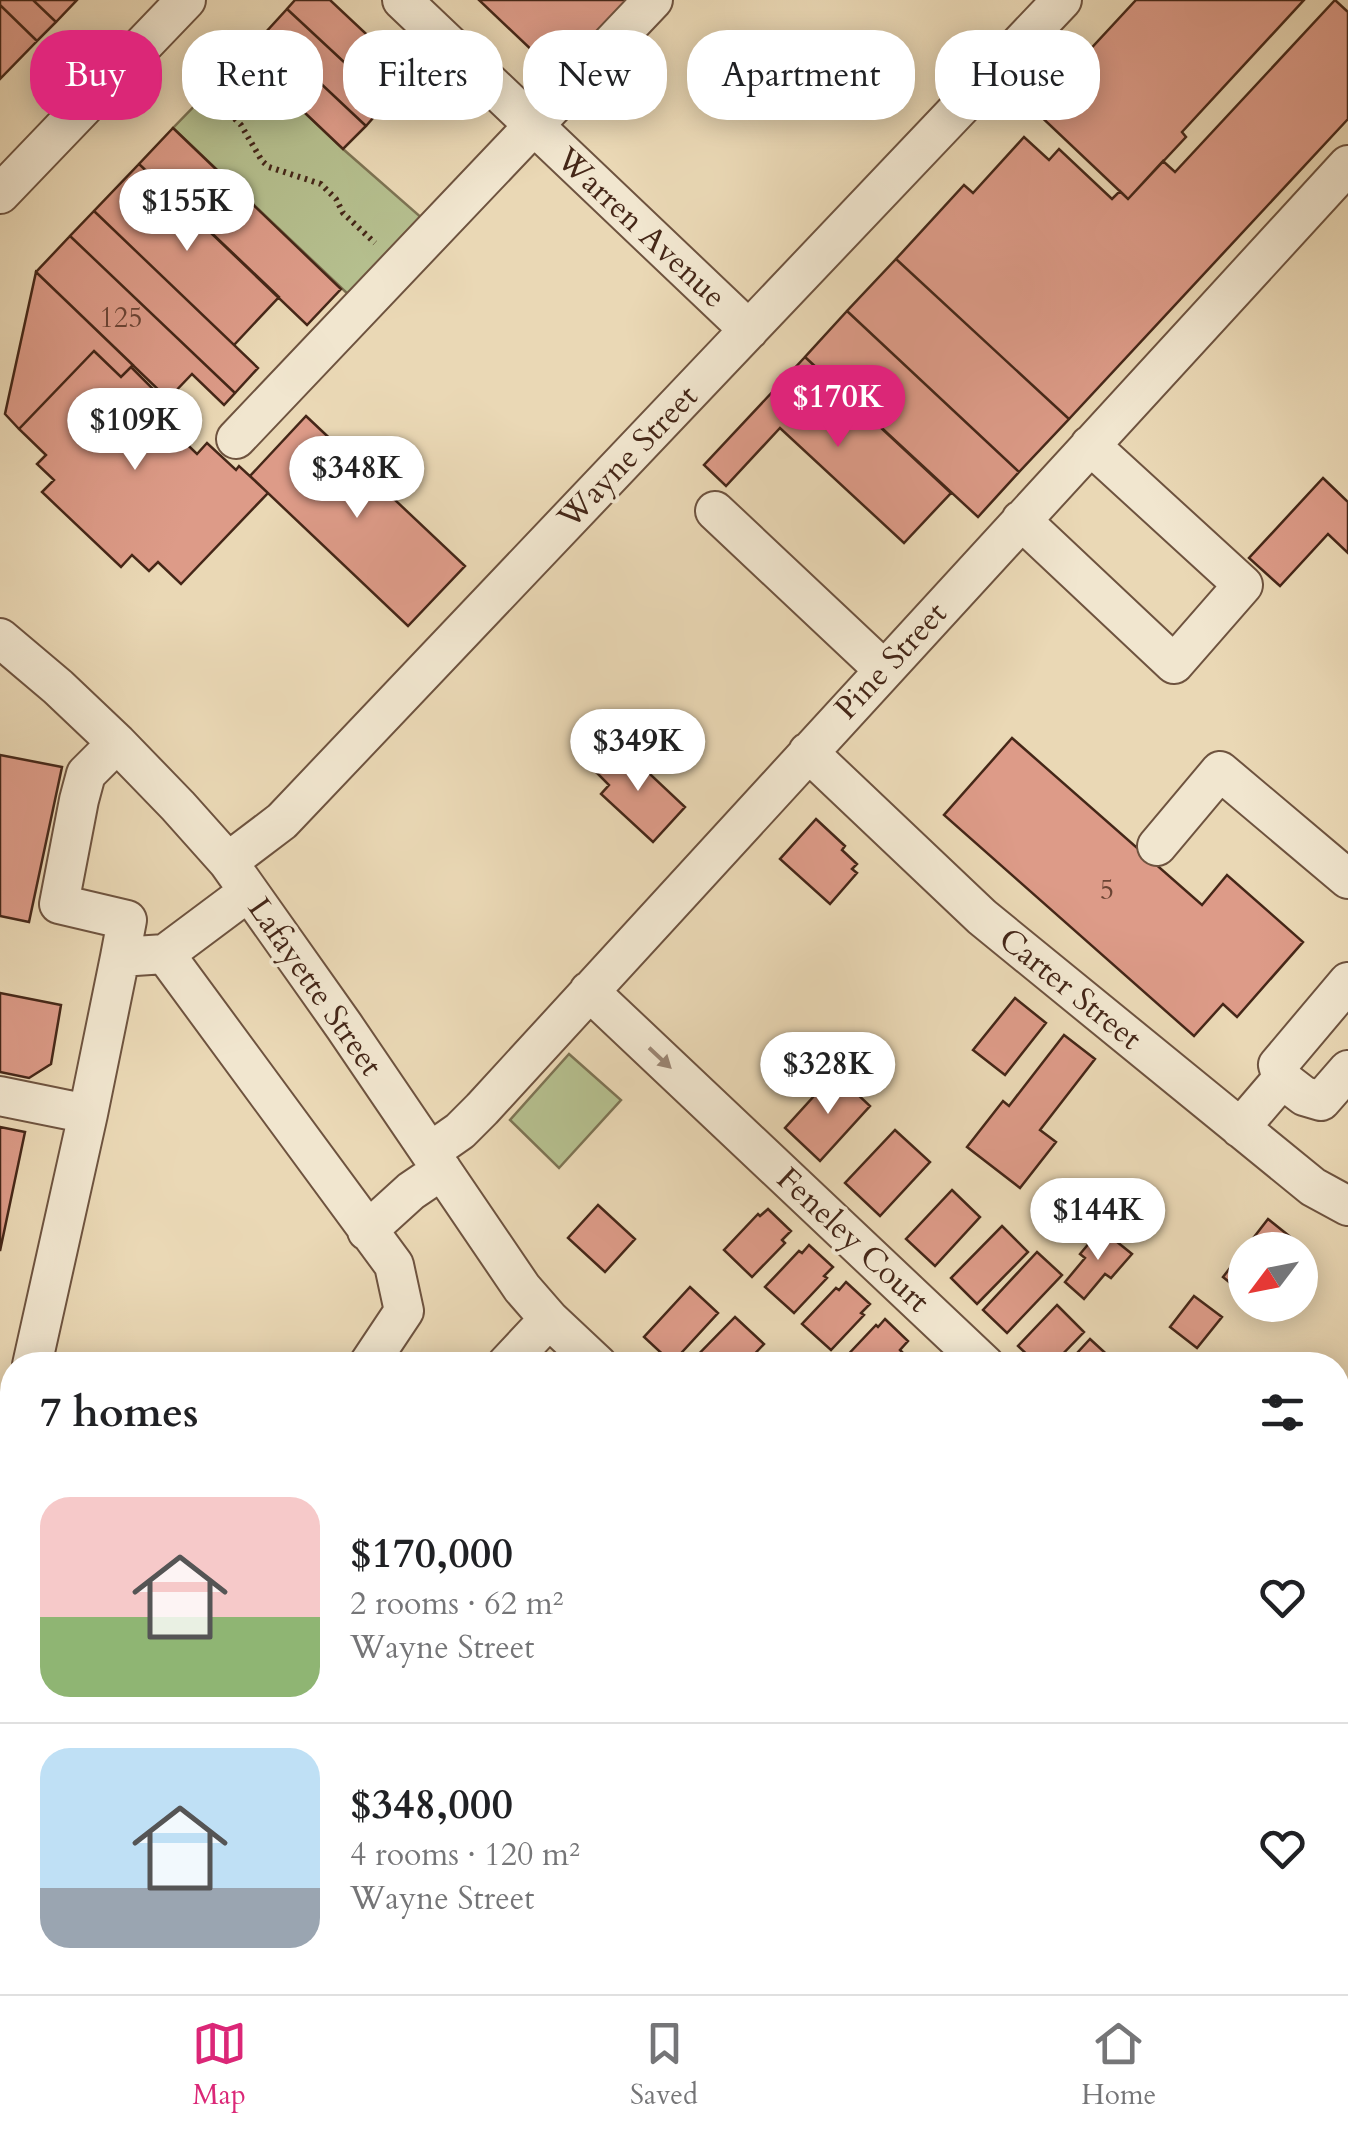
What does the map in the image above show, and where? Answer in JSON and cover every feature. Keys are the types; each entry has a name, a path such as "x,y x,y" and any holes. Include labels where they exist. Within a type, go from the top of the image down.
{"street":[{"path":"0,194 186,0"},
{"name":"Warren Avenue","path":"402,0 749,330"},
{"path":"236,439 653,0"},
{"name":"Wayne Street","path":"165,954 238,877 282,822 1062,0"},
{"name":"Pine Street","path":"367,1231 411,1191 460,1131 1348,165"},
{"path":"1021,520 1174,664 1243,585 1090,445"},
{"path":"716,512 884,670"},
{"name":"Lafayette Street","path":"0,638 117,743 238,877 522,1288 584,1352"},
{"path":"35,1352 127,920 59,904 86,774 117,743"},
{"name":"Carter Street","path":"808,752 982,916 1313,1188 1348,1206"},
{"path":"1157,846 1220,770 1348,879"},
{"path":"120,958 165,954 394,1266 404,1312 377,1352"},
{"path":"1348,982 1278,1065 1282,1079 1304,1096 1322,1101 1348,1070"},
{"name":"Feneley Court","path":"589,991 971,1352"},
{"path":"1240,1128 1282,1079"},
{"path":"0,1096 88,1114"},
{"path":"518,1352 549,1320"}],"path":[{"path":"237,120 262,161 269,167 321,184 343,213 400,266"}],"green space":[{"path":"182,119 312,120 423,219 351,297 173,128"},
{"path":"569,1054 621,1100 559,1168 510,1120"}],"building":[{"path":"0,0 33,0 56,22 48,30 30,30 30,34 0,5"},
{"path":"33,0 77,0 56,22"},
{"path":"295,0 330,0 362,30 343,30 343,61 323,42 323,30 310,30 287,9"},
{"path":"479,0 631,0 603,30 523,30 523,42"},
{"path":"1136,0 1304,0 1182,132 1186,137 1128,199 1045,120 1100,120 1100,39"},
{"path":"1335,0 1348,12 1348,119 1069,419 896,259 964,185 973,193 1024,137 1049,160 1059,149 1112,199 1120,191 1128,199 1163,161 1175,172"},
{"path":"0,5 30,34 30,48 0,79"},
{"path":"287,9 310,30 268,30"},
{"path":"323,42 343,61 343,104 323,86"},
{"path":"323,86 343,104 343,120 360,120 366,126 343,149 312,120 323,120"},
{"path":"173,128 341,289 307,325 139,164"},
{"path":"139,164 279,297 234,345 94,211"},
{"path":"94,211 258,368 235,393 70,236"},
{"path":"70,236 235,393 224,405 192,374 168,399 36,272"},
{"path":"896,259 1069,419 1019,472 847,311"},
{"path":"36,272 133,365 121,377 94,351 19,429 5,414"},
{"path":"847,311 1019,472 978,517 805,357"},
{"path":"94,351 121,377 131,367 153,389 141,400 197,454 207,443 268,493 181,584 158,562 149,571 132,555 121,567 42,492 54,480 37,464 46,455 19,429"},
{"path":"805,357 951,493 904,543 780,428 726,486 704,465"},
{"path":"306,416 465,566 408,626 250,476"},
{"path":"1323,478 1348,502 1348,553 1328,534 1280,586 1249,558"},
{"path":"1012,738 1202,905 1227,875 1303,942 1237,1017 1223,1004 1194,1036 944,815"},
{"path":"619,745 685,807 653,842 601,794 609,785 595,771"},
{"path":"0,755 62,767 29,922 0,916"},
{"path":"816,819 845,846 842,850 857,864 852,869 857,873 830,904 780,859"},
{"path":"0,993 61,1005 51,1064 29,1078 0,1072"},
{"path":"1015,998 1046,1023 1005,1075 973,1050"},
{"path":"1064,1035 1095,1059 1040,1130 1056,1142 1020,1188 967,1147 1003,1101 1009,1106"},
{"path":"835,1073 870,1106 820,1161 785,1128"},
{"path":"0,1127 25,1132 0,1251"},
{"path":"895,1130 930,1162 880,1216 845,1183"},
{"path":"952,1190 980,1217 935,1266 906,1239"},
{"path":"598,1205 635,1239 605,1272 568,1238"},
{"path":"768,1209 791,1231 782,1240 785,1243 752,1277 724,1250 758,1214"},
{"path":"1268,1219 1284,1232 1258,1232"},
{"path":"1002,1226 1028,1252 977,1304 951,1278"},
{"path":"1101,1229 1132,1254 1111,1278 1105,1274 1084,1299 1065,1282 1085,1258 1080,1254"},
{"path":"809,1245 833,1267 794,1313 765,1287"},
{"path":"1037,1252 1062,1275 1007,1333 983,1310"},
{"path":"846,1282 870,1304 831,1350 802,1324"},
{"path":"690,1287 718,1313 682,1352 660,1352 644,1337"},
{"path":"1194,1296 1222,1317 1197,1348 1170,1327"},
{"path":"1057,1305 1084,1332 1065,1352 1024,1352 1018,1346"},
{"path":"735,1317 764,1344 756,1352 701,1352"},
{"path":"885,1319 908,1341 902,1352 850,1352 876,1325"},
{"path":"1090,1339 1104,1352 1078,1352"}]}
